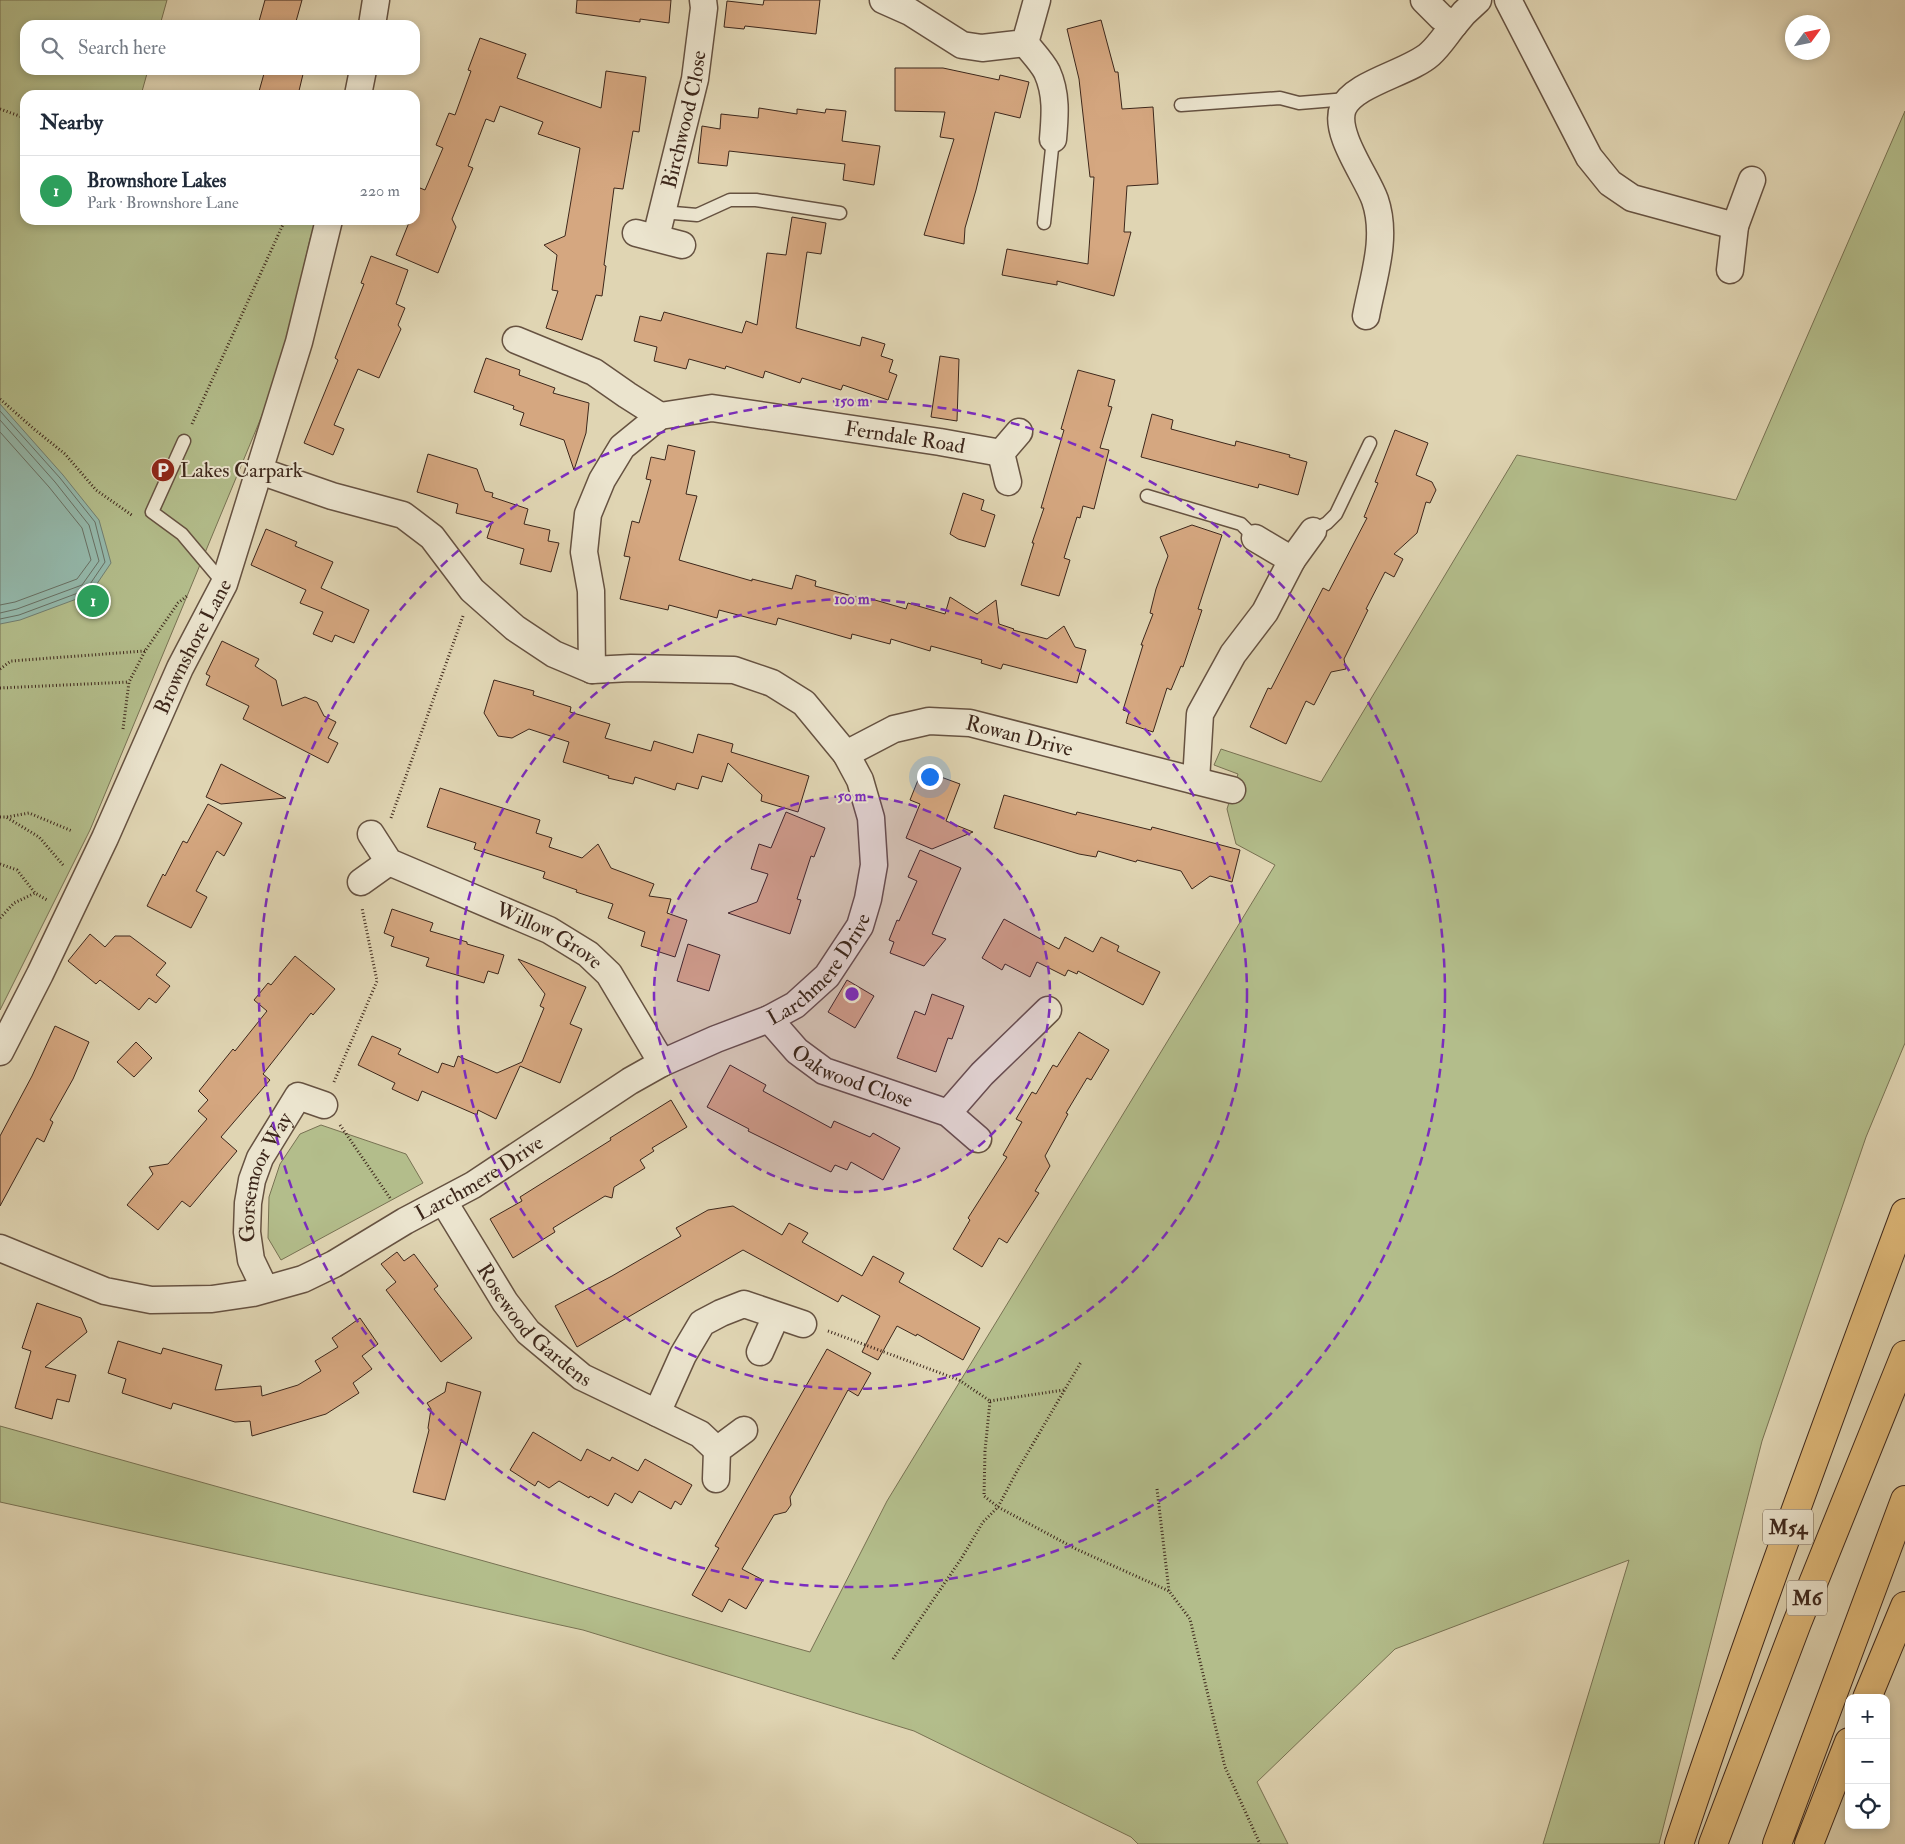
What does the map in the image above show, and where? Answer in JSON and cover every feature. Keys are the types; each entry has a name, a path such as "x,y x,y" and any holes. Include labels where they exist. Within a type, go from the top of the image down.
{"highway":[{"name":"M54","path":"1679,1844 1738,1668 1802,1489 1905,1213"},
{"name":"M6","path":"1713,1844 1797,1623 1905,1355"},
{"path":"1777,1844 1905,1500"},
{"path":"1869,1694 1905,1606"},
{"path":"1809,1844 1845,1752"}],"street":[{"path":"373,20 376,0"},
{"name":"Birchwood Close","path":"652,227 695,80 704,0"},
{"path":"883,0 910,12 962,45 982,48 1025,43"},
{"path":"1025,43 1037,0"},
{"path":"1424,0 1441,17 1454,25"},
{"path":"1366,316 1381,241 1380,218 1375,199 1352,155 1341,127 1343,108 1351,99 1373,83 1411,66 1429,55 1464,13 1478,0"},
{"path":"1508,0 1589,157 1610,183 1632,198 1735,226"},
{"path":"1025,43 1046,71 1053,90 1056,109 1053,139"},
{"path":"359,90 362,75"},
{"path":"1730,270 1735,226 1752,180"},
{"name":"Brownshore Lane","path":"0,1052 40,974 105,838 219,580 260,471 282,394 300,342 328,225"},
{"path":"652,227 682,246"},
{"path":"516,340 594,372 660,416 622,447 602,480 588,514 584,552 591,591 592,670"},
{"name":"Ferndale Road","path":"660,416 712,408 1001,453"},
{"path":"1008,482 1001,453 1019,432"},
{"name":"Larchmere Drive","path":"0,1248 105,1291 152,1300 212,1299 265,1289 303,1279 334,1264 473,1185 630,1081 716,1039 769,1019 795,1005 827,976 860,926 868,899 874,865 871,818 860,780 846,754 804,703 772,683 734,670 631,668 592,670 554,654 514,628 472,590 432,537 403,515 332,496 260,471"},
{"path":"1196,781 1200,714 1233,654 1265,612 1292,560 1313,531"},
{"path":"1255,538 1292,560"},
{"name":"Rowan Drive","path":"846,754 894,729 929,721 970,723 1232,790"},
{"path":"361,882 389,862 371,834"},
{"name":"Willow Grove","path":"389,862 549,930 588,954 609,974 662,1064"},
{"path":"948,1113 982,1074 1048,1010"},
{"name":"Oakwood Close","path":"769,1019 797,1051 824,1071 948,1113 978,1139"},
{"name":"Gorsemoor Way","path":"265,1289 251,1260 247,1232 248,1203 252,1180 260,1158 298,1096 324,1105"},
{"name":"Rosewood Gardens","path":"444,1202 504,1302 528,1332 582,1377 700,1434 717,1450"},
{"path":"657,1413 683,1355 702,1323 744,1304 803,1324"},
{"path":"760,1352 776,1316"},
{"path":"716,1479 717,1450 744,1430"}],"lane":[{"path":"1181,105 1280,98 1299,103 1351,99"},
{"path":"1044,223 1053,139"},
{"path":"652,227 698,216 730,200 756,200 840,213"},
{"path":"184,441 152,512 182,534 219,580"},
{"path":"1313,531 1327,523 1336,514 1370,443"},
{"path":"1146,496 1241,524 1255,538"}],"path":[{"path":"0,109 20,116"},
{"path":"184,441 283,225"},
{"path":"0,399 65,454 96,490 138,519"},
{"path":"122,731 129,682 145,651 178,603 219,580"},
{"path":"371,834 390,820 472,590"},
{"path":"0,669 11,662 145,651"},
{"path":"0,688 129,682"},
{"path":"0,817 29,813 72,831"},
{"path":"6,817 39,836 64,866 69,866"},
{"path":"0,864 17,870 35,893 52,903"},
{"path":"361,882 361,901 377,981 324,1105 352,1141 405,1222"},
{"path":"0,918 14,903 35,893"},
{"path":"803,1324 827,1331 959,1380 990,1401 1065,1390"},
{"path":"893,1659 961,1559 983,1522 998,1507 1081,1362"},
{"path":"990,1401 985,1451 984,1496 998,1507 1076,1549 1169,1591 1190,1619 1225,1767 1260,1844"},
{"path":"1157,1490 1169,1591"}],"green space":[{"path":"0,0 167,0 161,20 20,20 20,75 147,75 142,90 20,90 20,225 314,225 280,372 90,830 0,1010"},
{"path":"1905,111 1905,1043 1866,1137 1762,1441 1659,1844 1543,1844 1629,1560 1395,1649 1257,1782 1288,1844 1138,1844 1131,1837 914,1731 583,1630 0,1502 0,1426 810,1652 887,1501 1275,865 1236,844 1227,809 1238,774 1214,765 1221,749 1321,782 1517,455 1736,500"},
{"path":"321,1125 406,1154 423,1183 281,1260 268,1238 269,1197 280,1164 300,1134"}],"water":[{"path":"0,404 63,475 99,520 111,563 90,594 20,620 0,624"}],"building":[{"path":"265,0 302,0 296,20 259,20"},
{"path":"577,0 671,0 669,23 640,19 640,22 576,13"},
{"path":"764,0 820,0 816,34 745,26 744,29 724,27 727,1 763,5"},
{"path":"1101,20 1115,72 1118,72 1122,109 1153,107 1158,184 1127,186 1124,232 1131,232 1114,296 1057,281 1057,285 1002,275 1007,249 1088,264 1094,177 1090,177 1079,79 1067,29"},
{"path":"480,38 526,54 517,78 601,108 606,71 646,77 639,132 633,131 623,189 614,188 602,296 596,295 582,340 546,328 558,291 552,290 557,255 544,245 565,236 580,148 538,134 543,122 500,106 494,122 486,119 468,166 473,168 452,219 456,227 438,273 396,255 408,225 420,225 420,188 425,190 443,148 436,145 449,113 455,115 471,71 468,70"},
{"path":"895,68 943,68 999,80 1000,75 1029,82 1020,118 995,112 965,228 964,244 924,235 954,139 940,137 945,112 895,111"},
{"path":"264,75 303,75 299,90 259,90"},
{"path":"759,108 797,114 797,109 825,113 826,109 846,111 842,141 880,146 874,185 843,180 845,164 729,151 727,166 698,163 702,126 720,129 721,114 758,118"},
{"path":"792,217 826,223 821,254 807,252 796,328 860,346 862,337 885,344 881,356 893,360 889,372 897,375 888,400 843,385 841,390 802,378 800,383 765,371 763,378 726,366 725,369 689,359 686,369 654,361 657,347 634,341 640,316 661,321 664,312 742,333 746,321 757,325 767,253 786,255"},
{"path":"371,256 408,270 396,304 405,308 398,325 401,329 379,378 358,369 334,425 344,429 333,455 304,443 338,360 335,358 364,284 361,283"},
{"path":"940,356 959,359 957,421 931,417"},
{"path":"486,358 520,370 519,375 555,388 553,393 589,403 586,433 574,470 564,440 520,425 524,413 513,409 514,406 474,392"},
{"path":"1078,370 1115,380 1108,406 1112,407 1100,448 1109,450 1094,509 1083,506 1080,518 1077,517 1064,558 1070,560 1059,596 1021,585 1044,508 1041,508 1064,430 1061,429"},
{"path":"1152,414 1173,420 1171,429 1235,446 1236,441 1290,455 1289,457 1307,462 1298,495 1259,484 1258,488 1141,457"},
{"path":"1395,430 1428,443 1416,475 1432,482 1436,490 1430,503 1426,502 1417,533 1394,554 1403,559 1394,577 1385,572 1366,609 1368,610 1344,659 1346,669 1331,672 1314,705 1306,701 1286,744 1250,727 1268,688 1271,689 1323,588 1329,591 1367,518 1364,517 1378,483 1375,482"},
{"path":"668,445 695,451 686,494 697,496 679,560 752,581 752,579 792,589 796,575 816,581 815,586 867,600 868,598 906,609 908,603 945,614 950,597 977,614 996,600 999,624 1013,630 1047,639 1064,626 1075,647 1086,650 1077,683 1003,664 1001,669 981,663 982,660 931,646 930,651 891,639 890,644 852,634 851,639 778,618 776,625 719,610 717,618 669,605 668,610 620,599 630,557 624,556 632,521 639,523 651,480 646,479 651,457 665,460"},
{"path":"428,454 477,469 485,491 493,493 492,497 528,509 524,524 550,530 548,541 559,543 551,572 520,564 524,549 487,538 492,522 456,513 458,504 417,492"},
{"path":"963,493 984,500 981,510 995,515 985,547 958,539 950,534"},
{"path":"1192,525 1222,535 1198,609 1202,610 1183,667 1181,666 1171,690 1167,688 1153,732 1126,723 1129,712 1123,710 1143,645 1141,645 1153,614 1150,613 1156,589 1168,556 1160,537"},
{"path":"266,529 297,542 295,546 333,562 321,588 369,610 354,643 335,635 332,642 313,634 323,612 300,603 306,590 251,565"},
{"path":"222,641 259,659 255,666 276,680 282,706 305,697 317,702 324,716 336,722 328,738 338,743 328,763 243,719 249,706 206,685 210,676 206,674"},
{"path":"494,680 534,691 533,695 571,707 570,712 610,724 605,738 651,751 654,741 693,753 698,734 733,744 731,752 809,776 798,812 761,801 762,795 728,763 722,782 702,776 698,789 677,783 675,790 635,777 633,784 608,778 609,776 563,762 569,742 529,729 512,738 498,736 484,713"},
{"path":"221,764 286,798 221,804 206,797"},
{"path":"922,770 960,784 946,821 973,832 932,849 906,838 920,804 910,800"},
{"path":"440,788 540,820 536,833 552,838 549,847 582,858 598,844 611,868 654,884 649,896 671,899 667,913 687,920 675,957 641,946 645,932 608,918 613,904 576,892 577,890 543,878 545,872 474,849 476,843 427,827"},
{"path":"1004,795 1076,815 1077,812 1151,830 1152,827 1240,850 1232,882 1210,876 1192,889 1181,871 1137,860 1136,862 1098,851 1096,857 1079,854 994,828"},
{"path":"208,804 242,823 224,856 217,851 196,891 207,897 191,928 147,906 163,874 165,876 183,841 187,843"},
{"path":"786,812 825,828 814,857 811,856 797,899 801,900 790,934 728,913 757,902 768,874 751,869 759,844 771,848"},
{"path":"920,850 961,868 932,934 946,939 924,966 890,953 894,942 889,940 917,881 908,877"},
{"path":"392,909 433,923 430,931 504,955 498,974 488,971 484,983 426,966 429,958 391,946 394,937 384,933"},
{"path":"1004,919 1059,949 1065,937 1093,952 1101,937 1119,946 1117,951 1160,972 1143,1005 1078,971 1077,974 1068,970 1065,976 1037,962 1030,977 1005,964 1002,970 982,958"},
{"path":"90,934 105,947 115,936 130,936 166,963 156,975 170,986 156,1003 149,998 139,1010 100,980 96,984 68,961"},
{"path":"688,944 720,955 709,991 677,981"},
{"path":"295,956 335,989 313,1015 311,1013 263,1074 270,1080 221,1137 237,1151 190,1207 182,1201 158,1230 127,1205 153,1174 149,1167 168,1164 207,1119 198,1111 208,1100 199,1091 233,1049 235,1051 267,1011 254,1000 268,983 271,985"},
{"path":"518,959 586,987 570,1024 582,1029 560,1083 520,1066 496,1119 478,1110 477,1115 422,1091 418,1101 392,1089 395,1083 358,1065 372,1036 401,1049 398,1054 438,1073 442,1063 454,1067 458,1056 497,1073 522,1062 544,1008 540,1006 545,994"},
{"path":"847,980 874,996 855,1028 828,1012"},
{"path":"932,994 964,1006 952,1039 948,1038 936,1072 897,1058 915,1011 925,1015"},
{"path":"55,1026 89,1042 73,1079 50,1120 53,1122 44,1142 37,1138 0,1206 0,1136 32,1076"},
{"path":"1079,1032 1109,1050 1091,1080 1087,1078 1066,1113 1068,1114 1045,1156 1050,1166 1035,1191 1039,1193 1007,1243 999,1238 982,1267 953,1249 970,1220 968,1218 1007,1157 1003,1155 1022,1122 1016,1119 1032,1092 1036,1094 1053,1065 1057,1067"},
{"path":"136,1042 152,1058 134,1077 117,1062"},
{"path":"730,1065 766,1085 763,1091 831,1128 834,1121 870,1137 873,1133 900,1148 883,1180 851,1162 847,1170 835,1165 831,1172 748,1131 749,1129 707,1107"},
{"path":"671,1100 687,1127 652,1148 654,1151 640,1160 645,1168 614,1187 612,1198 605,1196 553,1228 555,1232 513,1258 490,1219 522,1201 520,1197"},
{"path":"733,1206 782,1235 789,1223 808,1233 802,1242 862,1276 873,1256 904,1273 899,1282 980,1328 963,1360 917,1334 916,1336 897,1326 878,1360 862,1352 880,1316 842,1295 838,1302 743,1250 577,1347 555,1306 681,1236 676,1228 708,1210"},
{"path":"397,1252 404,1261 414,1254 438,1286 434,1289 472,1338 441,1362 386,1290 396,1282 381,1264"},
{"path":"37,1303 81,1318 87,1332 45,1367 76,1375 69,1402 57,1399 52,1419 15,1408 31,1351 22,1348"},
{"path":"360,1318 378,1344 362,1356 372,1369 353,1383 359,1393 326,1414 252,1436 250,1421 235,1422 173,1403 171,1409 122,1393 126,1379 108,1373 118,1341 161,1354 163,1348 222,1365 215,1390 261,1386 262,1396 298,1385 321,1371 315,1361 338,1347 332,1338"},
{"path":"827,1349 871,1373 858,1396 848,1390 790,1497 791,1505 786,1512 774,1515 742,1569 763,1580 746,1609 729,1599 722,1612 692,1595 719,1548 715,1546"},
{"path":"447,1382 481,1392 467,1444 461,1442 445,1500 413,1492 429,1430 431,1409 427,1403 445,1392"},
{"path":"533,1432 581,1461 587,1449 610,1461 612,1457 638,1471 645,1459 692,1485 681,1505 675,1501 671,1509 639,1491 632,1503 615,1493 608,1506 590,1496 589,1498 559,1481 549,1488 538,1481 535,1486 510,1470"}],"place":[{"name":"Lakes Carpark","path":"163,470"},
{"name":"Brownshore Lakes","path":"93,601"}]}
